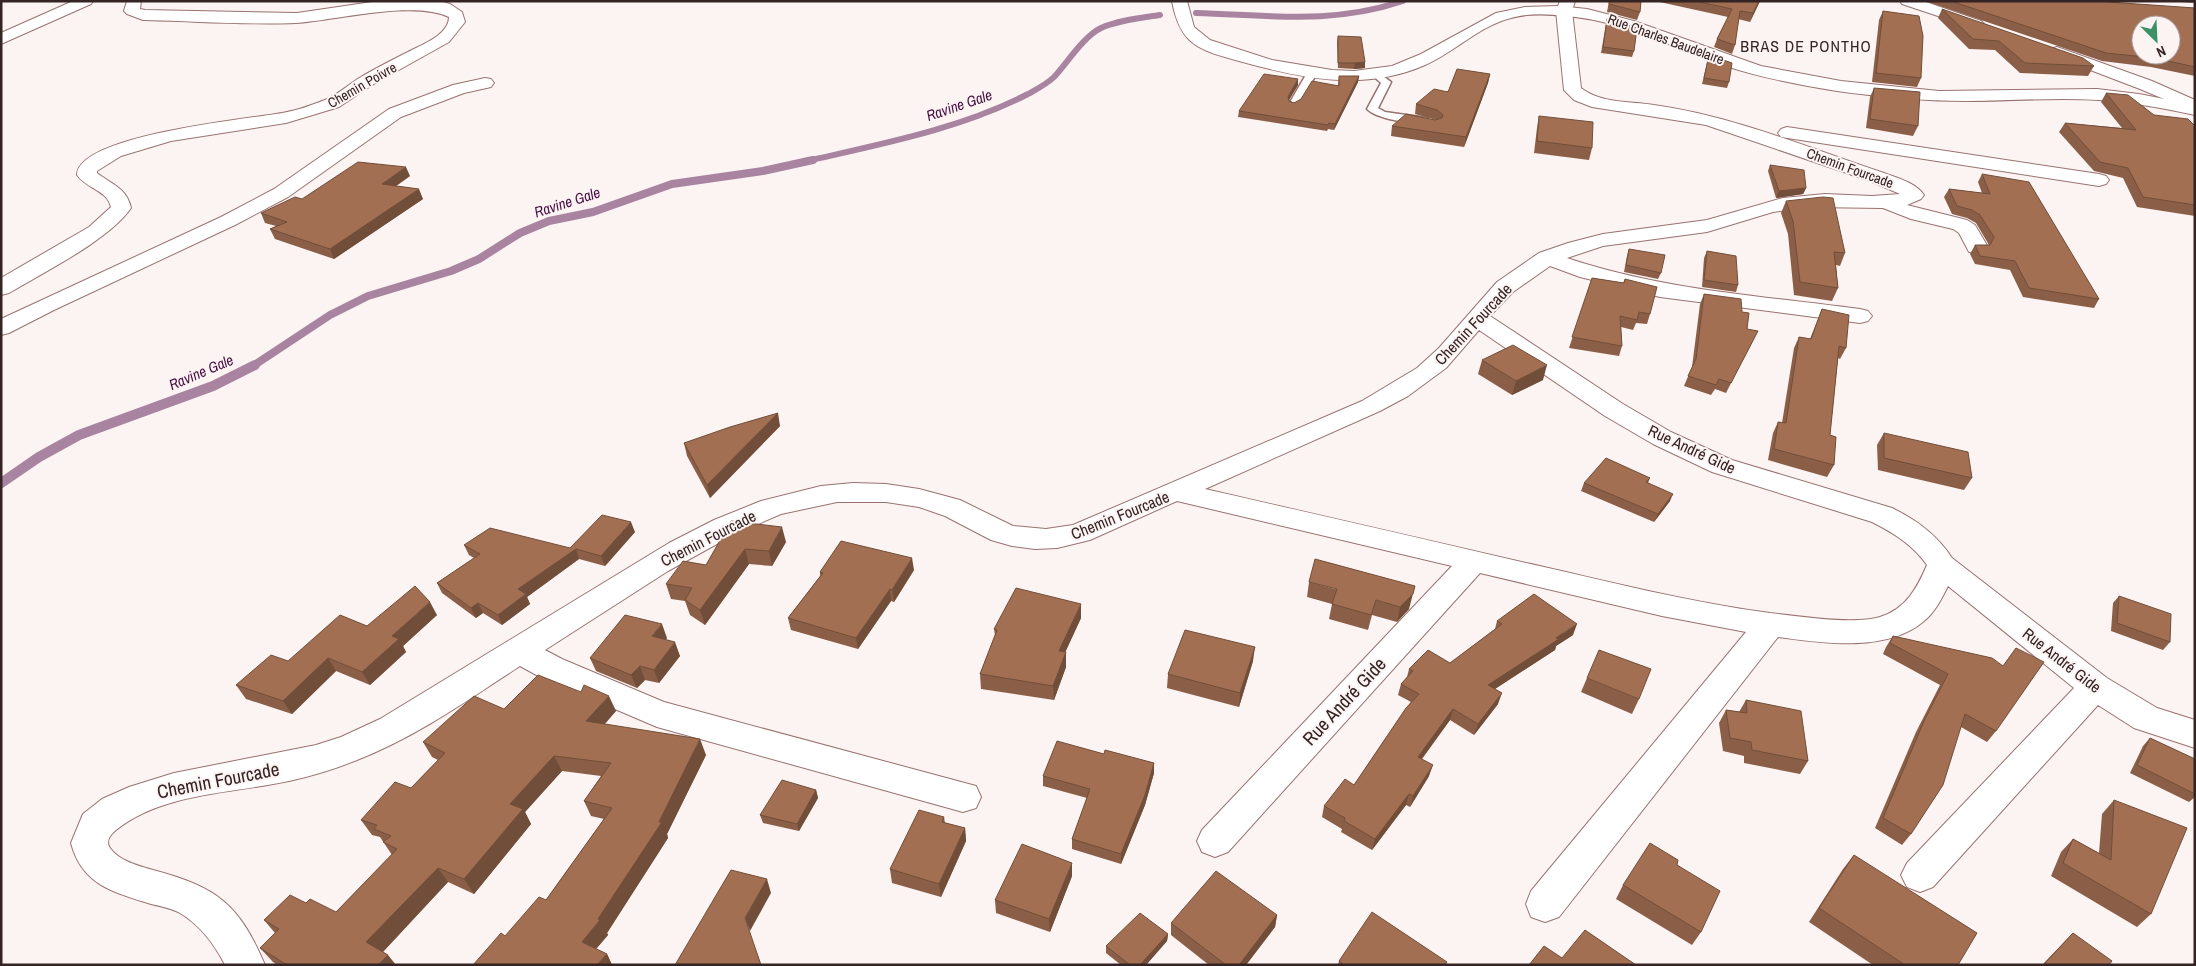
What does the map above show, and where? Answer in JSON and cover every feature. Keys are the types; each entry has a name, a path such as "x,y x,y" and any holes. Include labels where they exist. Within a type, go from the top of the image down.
{"street":[{"path":"1,39 86,1"},
{"name":"Chemin Poivre","path":"1,288 96,230 113,218 121,208 120,199 116,193 92,180 87,175 87,169 99,160 114,152 168,136 210,128 286,118 333,103 366,82 443,39 457,22 457,15 445,6 422,2 398,3 297,18 268,19 143,15 132,11 134,1"},
{"name":"Rue Charles Baudelaire","path":"1178,1 1186,26 1191,34 1214,48 1251,59 1312,73 1337,75 1376,74 1413,64 1434,55 1501,16 1566,6 1611,18 1734,63 1778,75 1840,86 1954,96 2048,93 2085,94 2124,97 2195,108"},
{"path":"1907,1 1988,28"},
{"name":"Chemin Fourcade","path":"245,965 239,950 223,926 193,900 112,873 100,865 92,854 89,842 92,830 102,819 149,794 177,786 290,766 361,744 413,717 664,559 732,522 783,504 821,495 855,492 891,494 930,500 954,508 992,529 1024,539 1044,540 1080,533 1371,406 1401,390 1426,373 1445,355 1504,288 1546,258 1601,240 1707,226 1784,204 1826,200 1886,202 1906,199 1914,195 1904,188 1877,176 1711,121 1684,114 1605,104 1578,95 1573,90 1566,6"},
{"path":"2041,46 2146,85 2195,108"},
{"path":"1,328 46,305 228,221 281,193 395,113 459,88 485,83"},
{"path":"1711,121 2099,180"},
{"name":"Chemin Fourcade","path":"1886,202 1918,215 1960,224 1968,229 1977,247"},
{"path":"1546,258 1588,272 1660,290 1860,316"},
{"path":"1,302 18,307 46,305"},
{"name":"Rue André Gide","path":"1477,318 1614,410 1662,438 1722,466 1882,515 1902,525 1934,551 1942,565 2095,687 2146,718 2195,734"},
{"path":"1177,492 1671,607 1769,626 1851,631 1878,629 1899,623 1912,616 1920,608 1933,586 1942,565"},
{"name":"Rue André Gide","path":"1215,841 1474,561"},
{"path":"1545,904 1769,626"},
{"path":"519,650 551,668 657,714 963,798"},
{"path":"1920,875 2095,687"}],"lane":[{"path":"1294,104 1312,73"},
{"path":"1376,74 1386,82 1372,108 1382,115 1423,120 1434,126"}],"building":[{"path":"1610,1 1641,1 1640,12 1609,4"},
{"path":"1695,1 1759,1 1753,13 1740,11 1735,45 1717,39 1732,9"},
{"path":"1951,1 2094,1 2195,8 2195,67 2181,64 2181,15 2131,15 2131,56 2106,53"},
{"path":"1942,9 2083,58 2094,66 2025,63 1999,41 1973,39"},
{"path":"1883,11 1919,16 1923,36 1921,78 1876,73"},
{"path":"1607,19 1637,28 1634,51 1603,47"},
{"path":"1338,36 1361,37 1365,62 1338,63"},
{"path":"1709,55 1732,63 1729,82 1704,78"},
{"path":"1457,69 1490,74 1466,137 1392,126 1406,114 1435,120 1442,118 1443,115 1437,110 1416,104 1434,89 1448,92"},
{"path":"1264,74 1298,79 1288,97 1289,101 1294,103 1301,99 1312,81 1339,86 1339,76 1359,76 1335,124 1329,123 1328,125 1239,111"},
{"path":"1874,88 1920,92 1918,126 1870,119"},
{"path":"2106,93 2128,95 2154,115 2188,119 2195,126 2195,205 2143,197 2128,168 2100,162 2065,123 2136,130"},
{"path":"1539,116 1593,122 1592,148 1537,141"},
{"path":"358,162 406,167 382,184 419,189 330,249 270,229 287,222 261,213 295,197 302,199"},
{"path":"1770,165 1804,170 1806,188 1779,191"},
{"path":"1982,174 2029,182 2099,299 2029,288 2015,261 1980,256 1975,245 1990,245 1994,237 1980,215 1972,210 1957,206 1949,189 1990,194"},
{"path":"1823,197 1833,198 1845,253 1834,252 1838,288 1800,282 1793,221 1786,201"},
{"path":"1629,249 1665,255 1661,273 1626,265"},
{"path":"1707,251 1736,256 1738,285 1704,280"},
{"path":"1592,278 1624,283 1625,279 1657,287 1650,314 1639,312 1637,320 1620,316 1622,346 1572,337"},
{"path":"1704,294 1741,299 1742,312 1749,313 1747,329 1758,331 1731,383 1719,379 1716,385 1688,376 1696,359"},
{"path":"1822,309 1849,315 1846,348 1839,346 1830,435 1836,437 1834,465 1774,449 1778,422 1786,423 1799,337 1811,339"},
{"path":"1513,345 1547,365 1516,381 1482,360"},
{"path":"778,413 707,485 684,443"},
{"path":"1884,433 1968,452 1972,478 1884,458"},
{"path":"1606,458 1650,478 1646,482 1673,494 1658,514 1584,483"},
{"path":"602,515 631,522 601,556 576,549 518,589 526,594 498,615 478,603 471,608 437,583 480,554 464,545 490,528 570,548"},
{"path":"731,521 782,527 769,551 745,549 700,610 685,600 692,588 666,584 683,561 706,565"},
{"path":"841,541 912,558 892,590 890,589 856,638 788,618 823,573 820,572"},
{"path":"1315,559 1415,586 1413,594 1400,607 1376,600 1371,615 1332,604 1337,589 1309,582"},
{"path":"415,586 430,602 392,636 399,639 362,672 328,658 283,701 236,685 271,655 288,661 340,615 367,626"},
{"path":"1016,588 1081,604 1059,651 1066,652 1053,686 980,674 997,630 994,629"},
{"path":"1534,594 1577,624 1556,638 1559,639 1488,685 1502,693 1478,724 1453,709 1418,757 1433,765 1413,796 1409,794 1375,839 1344,821 1345,818 1324,806 1345,779 1354,785 1406,708 1419,694 1401,684 1413,671 1409,669 1428,650 1450,663 1502,624 1497,621"},
{"path":"2119,596 2171,614 2170,642 2117,623"},
{"path":"625,615 662,624 652,636 675,642 654,670 640,666 631,675 590,658"},
{"path":"1185,630 1255,647 1240,693 1168,674"},
{"path":"1893,636 1992,658 2003,666 2016,648 2044,662 1996,731 1965,714 1943,785 1911,834 1883,818 1924,721 1948,674 1890,643"},
{"path":"1599,650 1651,669 1639,699 1587,678"},
{"path":"538,675 581,692 584,685 609,696 586,721 700,739 659,822 662,822 598,919 600,920 582,942 607,954 597,965 473,965 501,933 505,936 539,897 546,900 612,808 584,801 611,763 554,756 510,804 523,809 464,879 438,868 366,942 388,955 378,965 287,965 260,948 279,929 264,920 290,895 306,903 310,899 336,912 397,849 383,842 391,836 374,829 377,825 361,820 395,782 411,788 445,753 423,742 474,696 504,709"},
{"path":"1746,700 1801,711 1808,761 1752,750 1751,742 1730,738 1726,710 1747,713"},
{"path":"2150,738 2195,759 2195,794 2137,765"},
{"path":"1057,741 1104,754 1105,750 1154,763 1145,795 1121,854 1072,839 1090,789 1043,776"},
{"path":"782,780 816,790 797,824 760,815"},
{"path":"2114,800 2187,828 2151,914 2063,863 2073,839 2111,860"},
{"path":"919,810 944,817 942,822 965,828 939,884 890,869"},
{"path":"1650,843 1678,860 1677,865 1720,891 1701,932 1623,885"},
{"path":"1022,844 1072,863 1049,919 995,900"},
{"path":"1854,855 1977,933 1958,965 1905,965 1819,908"},
{"path":"731,870 767,879 745,918 761,965 675,965"},
{"path":"1216,871 1277,915 1239,965 1226,965 1171,923"},
{"path":"1372,912 1447,962 1445,965 1344,965 1339,961"},
{"path":"1140,913 1168,934 1140,965 1130,965 1106,946"},
{"path":"1585,930 1636,965 1529,965 1544,946 1562,958"},
{"path":"2073,933 2112,961 2109,965 2048,965 2045,963"}],"waterway":[{"name":"Ravine Gale","path":"1196,13 1300,17 1326,16 1377,8 1403,1"},
{"name":"Ravine Gale","path":"807,161 920,134 975,117 1002,106 1048,82 1082,43 1101,28 1123,21 1160,15"},
{"name":"Ravine Gale","path":"253,366 330,315 368,296 451,271 479,259 520,233 549,221 593,212 672,184 763,171 813,160"},
{"name":"Ravine Gale","path":"1,483 39,457 79,435 213,386 253,366"}],"district":[{"name":"BRAS DE PONTHO","path":"1806,46"}]}
